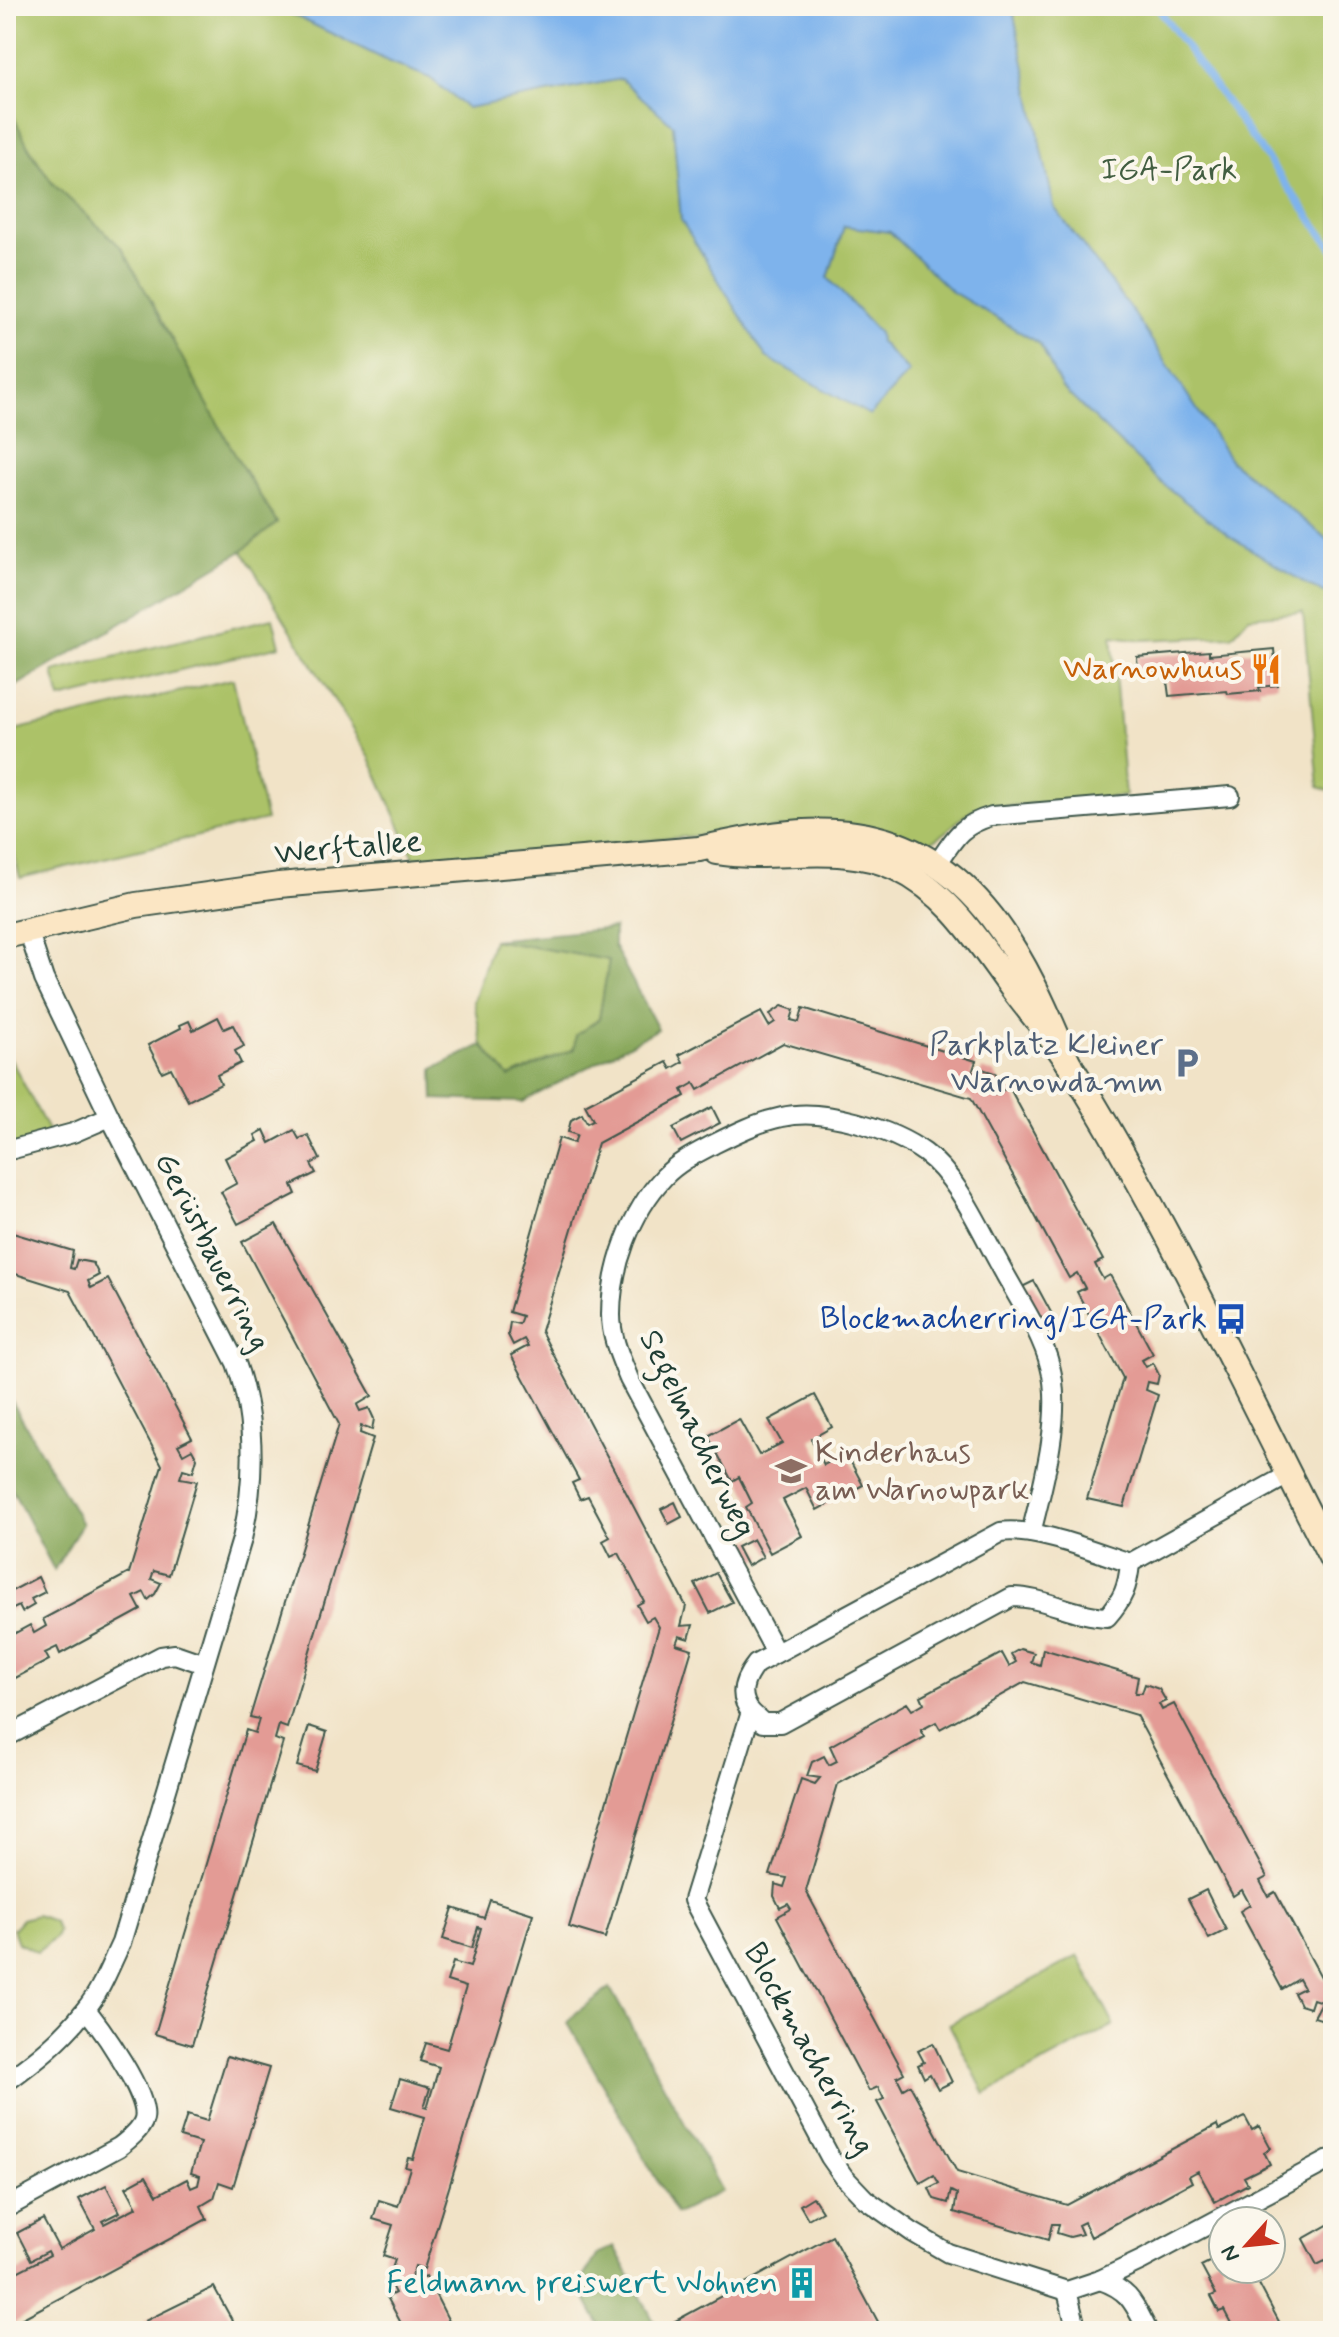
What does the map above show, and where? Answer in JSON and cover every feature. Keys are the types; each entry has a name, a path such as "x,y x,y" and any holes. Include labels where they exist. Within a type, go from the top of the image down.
{"street":[{"path":"938,863 970,822 992,816 1230,796"},
{"name":"Werftallee","path":"17,933 136,905 279,885 699,849 741,840 806,833 854,833 895,844 938,863 984,906 1010,942 1043,1000 1068,1062"},
{"name":"Werftallee","path":"699,849 743,856 861,857 895,867 926,885 960,916 1068,1062"},
{"name":"Gerüstbauerring","path":"6,2082 43,2056 86,2009 121,1943 249,1506 252,1468 244,1384 236,1363 110,1117 44,979 17,933"},
{"path":"1068,1062 1198,1295 1333,1561"},
{"name":"Segelmacherweg","path":"776,1653 629,1379 616,1344 611,1317 617,1266 643,1204 665,1175 686,1159 743,1129 784,1116 809,1115 855,1122 891,1133 927,1154 949,1179 969,1209 1030,1321 1050,1365 1055,1399 1044,1486 1031,1533"},
{"path":"6,1151 73,1133 110,1117"},
{"path":"751,1712 763,1723 780,1723 1012,1597 1027,1597 1092,1617 1107,1617 1129,1586 1130,1563 1288,1475"},
{"name":"Blockmacherring","path":"1067,2291 948,2253 865,2199 830,2157 693,1900 751,1712 745,1705 742,1690 745,1677 756,1664 1001,1532 1031,1533 1130,1563"},
{"path":"6,1737 161,1656 175,1654 204,1664"},
{"path":"6,2208 119,2147 133,2136 144,2119 142,2100 108,2038 86,2009"},
{"path":"1077,2331 1067,2291 1100,2280 1333,2158"},
{"path":"1100,2280 1119,2286 1129,2295 1148,2331"}],"green space":[{"name":"IGA-Park","path":"6,6 275,6 430,78 467,108 621,79 673,124 681,220 870,414 909,372 828,279 844,226 890,232 951,291 1040,344 1061,387 1163,484 1191,506 935,6 1333,6 1333,793 1319,787 1303,612 1249,617 1232,636 1142,640 1112,636 1125,796 973,809 926,843 800,826 416,862 370,758 242,551 277,522 239,462 122,248 53,184 16,127 6,101"},
{"path":"6,101 33,156 53,184 122,248 239,462 277,523 242,551 6,692"},
{"path":"273,618 280,646 60,699 53,672"},
{"path":"233,679 266,820 20,878 6,819 6,732"},
{"path":"614,928 614,946 658,1029 523,1102 434,1099 433,1069 482,1045 509,1077 574,1049 576,1035 599,1019 609,960 493,940"},
{"path":"493,940 609,960 599,1019 576,1035 574,1049 509,1077 482,1045 474,1001"},
{"path":"6,1050 52,1138 6,1151"},
{"path":"6,1391 82,1524 54,1570 6,1478"},
{"path":"36,1915 53,1921 58,1931 55,1938 37,1952 18,1943 13,1929 22,1919"},
{"path":"1078,1956 1114,2025 985,2094 949,2024"},
{"path":"610,1988 722,2191 676,2214 568,2023 576,2013"},
{"path":"614,2246 659,2331 603,2331 579,2286 598,2254"}],"water":[{"path":"275,6 1021,6 1013,11 1054,207 1133,312 1231,461 1333,544 1333,596 1308,585 1228,535 1163,484 1061,387 1040,344 951,291 890,232 844,226 828,278 879,333 880,342 909,372 870,415 766,357 681,220 673,125 621,79 467,108 430,78"}],"building":[{"path":"1274,649 1277,685 1259,687 1260,691 1169,696 1166,673 1138,675 1137,657"},
{"path":"782,1006 794,1010 791,1020 799,1022 803,1008 976,1061 971,1076 979,1078 982,1069 995,1073 1000,1084 991,1089 995,1095 1009,1087 1103,1260 1095,1264 1099,1272 1103,1279 1110,1275 1153,1354 1142,1360 1146,1367 1153,1363 1159,1375 1157,1384 1148,1382 1146,1390 1158,1395 1124,1507 1087,1499 1123,1378 1077,1292 1085,1288 1077,1273 1069,1278 971,1098 783,1043 698,1090 694,1083 682,1090 685,1096 598,1143 541,1331 686,1606 681,1626 693,1625 689,1639 679,1636 676,1644 692,1649 605,1938 569,1927 659,1627 653,1617 646,1621 637,1605 644,1601 619,1553 611,1557 603,1541 610,1537 588,1496 580,1499 572,1483 579,1480 511,1355 528,1346 524,1339 513,1345 508,1335 510,1322 519,1324 522,1316 509,1312 559,1138 574,1143 577,1135 568,1132 571,1120 582,1114 587,1123 593,1120 585,1105 667,1062 671,1069 683,1062 679,1055 761,1012 769,1026 775,1022 770,1014"},
{"path":"218,1017 224,1029 233,1025 244,1046 235,1051 241,1063 217,1075 221,1084 188,1101 171,1068 162,1072 148,1045 189,1021 193,1030"},
{"path":"712,1107 720,1123 681,1143 673,1128"},
{"path":"264,1130 270,1143 294,1130 299,1139 308,1135 320,1159 311,1164 316,1173 292,1185 296,1194 238,1224 221,1192 237,1183 225,1158 258,1141 255,1135"},
{"path":"276,1224 372,1396 357,1405 360,1411 369,1408 374,1419 372,1430 361,1426 360,1433 373,1438 287,1728 279,1725 275,1739 283,1742 192,2045 155,2034 246,1730 255,1733 259,1719 250,1717 339,1424 242,1242"},
{"path":"6,1231 73,1251 70,1268 74,1269 77,1260 93,1263 99,1275 88,1281 91,1288 108,1279 192,1438 178,1445 183,1454 192,1449 197,1458 193,1472 183,1469 180,1478 197,1481 169,1575 154,1571 151,1579 161,1583 155,1594 148,1600 144,1592 134,1597 141,1610 60,1654 57,1647 45,1653 49,1660 6,1683 6,1638 30,1625 34,1633 46,1626 43,1619 129,1573 162,1465 70,1291 6,1271"},
{"path":"1034,1281 1053,1316 1039,1324 1020,1288"},
{"name":"Kinderhaus am Warnowpark","path":"815,1395 832,1427 811,1439 824,1465 846,1453 863,1485 817,1510 806,1488 783,1500 802,1536 770,1553 746,1507 752,1503 739,1477 732,1481 708,1436 739,1419 759,1455 782,1443 769,1420"},
{"path":"675,1502 682,1517 669,1524 661,1509"},
{"path":"753,1539 763,1557 747,1566 737,1547"},
{"path":"716,1573 732,1602 710,1613 695,1584"},
{"path":"38,1577 45,1592 31,1599 34,1605 22,1612 19,1606 9,1611 6,1594"},
{"path":"1020,1649 1034,1653 1031,1662 1040,1665 1043,1649 1138,1677 1135,1693 1142,1693 1145,1684 1159,1689 1166,1701 1159,1704 1162,1710 1174,1704 1267,1877 1260,1881 1268,1896 1275,1892 1322,1979 1333,1982 1333,2023 1314,2017 1322,2002 1313,1999 1310,2008 1300,2005 1294,1993 1304,1988 1299,1979 1282,1989 1240,1911 1250,1905 1242,1890 1233,1896 1136,1715 1025,1682 940,1729 936,1722 921,1730 925,1737 838,1784 806,1891 904,2073 897,2077 903,2089 910,2085 957,2172 1067,2205 1217,2125 1219,2130 1245,2117 1252,2130 1259,2126 1271,2148 1264,2152 1270,2164 1244,2177 1248,2184 1215,2202 1198,2171 1189,2176 1192,2182 1091,2237 1084,2222 1078,2225 1082,2234 1070,2237 1057,2233 1059,2224 1052,2224 1048,2240 954,2212 957,2194 951,2191 948,2203 934,2199 929,2188 939,2183 934,2175 920,2183 877,2102 884,2099 878,2087 869,2091 777,1917 791,1909 788,1904 780,1908 774,1896 775,1884 784,1887 787,1878 770,1875 801,1779 815,1784 820,1778 807,1776 812,1762 824,1756 829,1765 837,1761 830,1746 907,1703 912,1710 924,1703 921,1696 1002,1653 1009,1666 1016,1662 1011,1654"},
{"path":"309,1726 327,1732 315,1771 297,1766"},
{"path":"1206,1890 1226,1930 1209,1939 1188,1899"},
{"path":"490,1900 533,1914 424,2269 415,2266 411,2278 414,2282 426,2276 454,2331 391,2331 402,2325 387,2297 395,2293 388,2280 395,2260 383,2256 393,2225 373,2219 379,2200 398,2206 410,2168 405,2167 408,2158 413,2159 425,2117 391,2107 400,2079 430,2088 424,2107 427,2108 439,2067 420,2061 426,2043 447,2049 466,1987 447,1981 453,1962 470,1967 481,1928 478,1927 472,1948 443,1939 453,1908 484,1918"},
{"path":"933,2043 952,2082 938,2089 930,2074 924,2078 918,2065 924,2062 918,2051"},
{"path":"227,2056 269,2068 233,2187 219,2182 214,2198 201,2206 207,2219 6,2327 6,2252 17,2272 50,2255 48,2251 31,2260 17,2233 43,2219 59,2249 95,2229 79,2199 106,2185 120,2212 102,2221 104,2224 137,2207 126,2187 146,2176 157,2195 187,2179 191,2188 198,2185 200,2176 191,2173 200,2143 180,2137 187,2115 207,2121"},
{"path":"813,2197 822,2211 808,2219 800,2205"},
{"path":"1333,2222 1333,2275 1325,2261 1317,2265 1303,2239"},
{"name":"Feldmann preiswert Wohnen","path":"832,2236 883,2331 657,2331"},
{"path":"1207,2263 1207,2277 1201,2266"},
{"path":"1211,2285 1260,2285 1284,2331 1235,2331 1224,2310 1219,2312 1211,2296 1216,2294"},
{"path":"214,2287 238,2331 149,2331 145,2321"}],"waterway":[{"path":"1157,7 1333,249"}],"place":[{"name":"Warnowhuus","path":"1266,669"},
{"name":"Parkplatz Kleiner Warnowdamm","path":"1187,1063"},
{"name":"Blockmacherring/IGA-Park","path":"1231,1319"},
{"name":"Kinderhaus am Warnowpark","path":"791,1471"},
{"name":"Feldmann preiswert Wohnen","path":"802,2283"}]}
